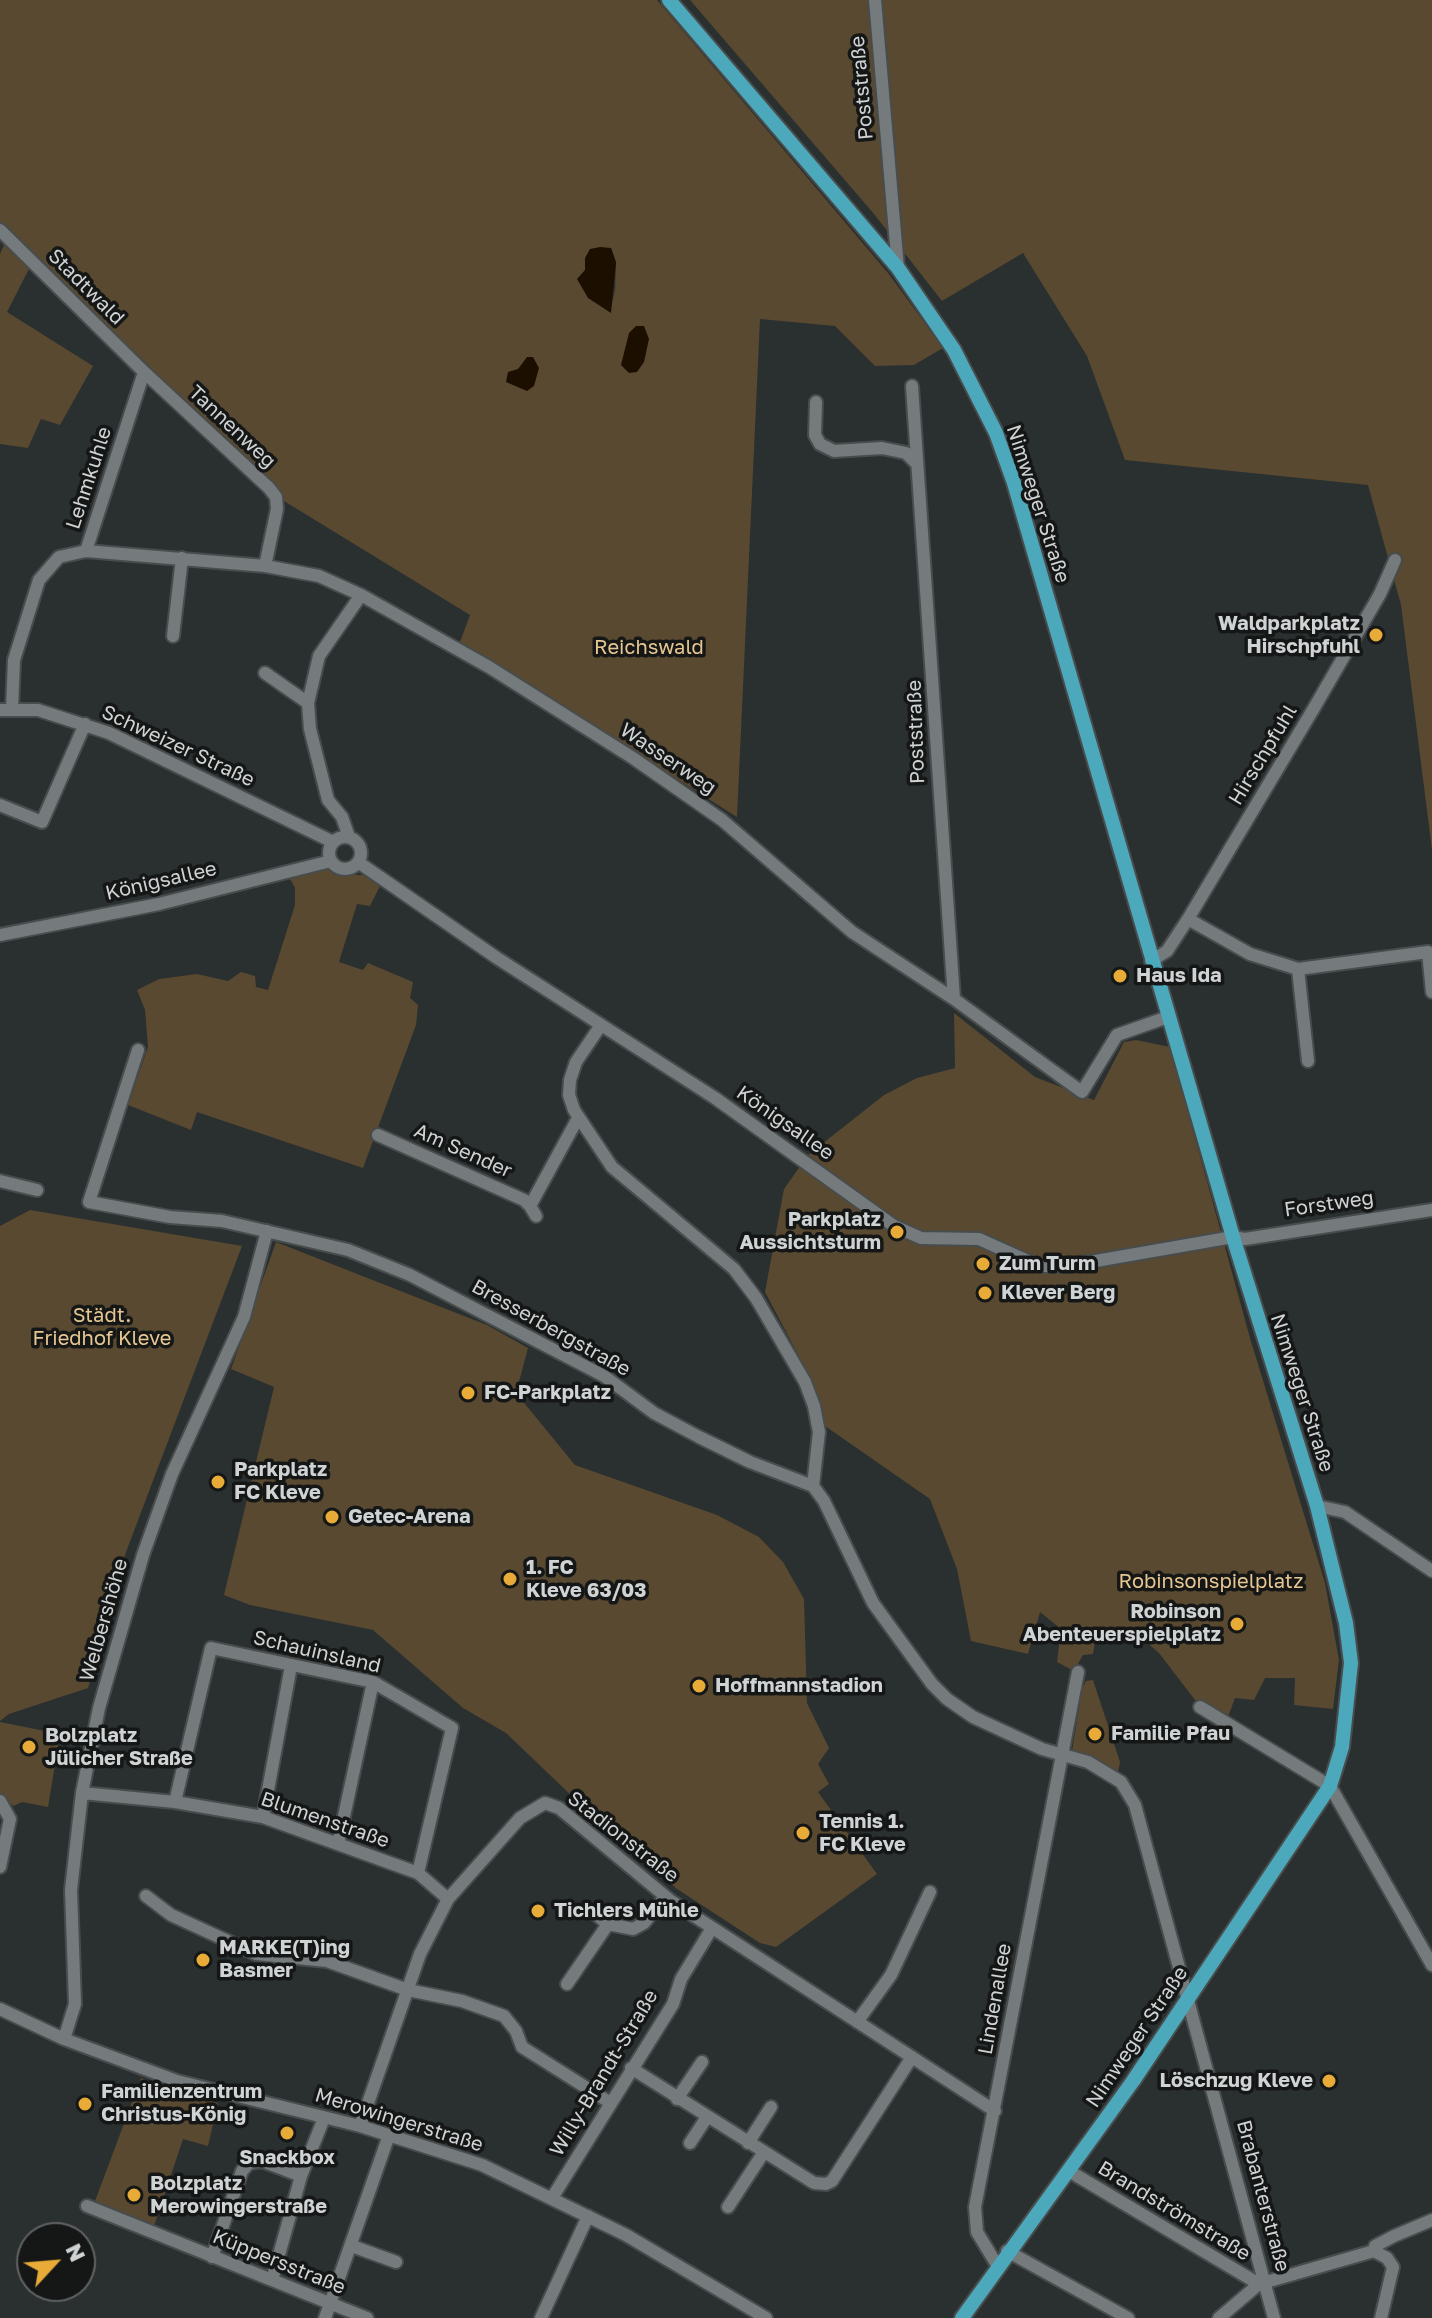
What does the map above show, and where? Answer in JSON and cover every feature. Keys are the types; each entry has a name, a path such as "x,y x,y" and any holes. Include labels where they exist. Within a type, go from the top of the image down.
{"main road":[{"name":"Nimweger Straße","path":"669,0 898,268 954,350 1001,446 1233,1237 1317,1506 1339,1583 1351,1663 1342,1747 1330,1786 1297,1841 1069,2171 997,2265"},
{"path":"962,2318 997,2265"}],"street":[{"name":"Poststraße","path":"875,0 898,268"},
{"name":"Stadtwald","path":"0,230 144,372"},
{"name":"Lehmkuhle","path":"6,710 14,660 39,580 59,557 86,551 144,372"},
{"name":"Tannenweg","path":"144,372 276,497 277,509 265,566"},
{"name":"Poststraße","path":"912,386 954,999"},
{"path":"816,402 815,435 820,444 834,451 882,448 906,453 916,463"},
{"name":"Wasserweg","path":"86,551 265,566 319,576 361,595 489,667 633,758 722,820 852,932 954,999 1082,1092 1117,1035 1168,1017"},
{"path":"173,636 182,558"},
{"name":"Hirschpfuhl","path":"1151,961 1167,951 1188,919 1324,690 1395,560"},
{"path":"358,862 359,845 349,837 342,817 328,800 310,729 308,703 319,656 361,595"},
{"path":"265,673 308,703"},
{"name":"Schweizer Straße","path":"6,710 38,710 85,724 333,842"},
{"path":"0,805 42,822 85,724"},
{"path":"331,861 329,854 333,842 349,837"},
{"name":"Königsallee","path":"0,935 159,904 331,861 342,869 358,862 715,1098 894,1226 921,1238 988,1241 1026,1262 1046,1267 1233,1237"},
{"path":"1188,919 1250,954 1298,969 1428,952 1432,992"},
{"path":"1298,969 1308,1061"},
{"path":"601,1025 576,1062 570,1080 569,1095 578,1118 612,1167 734,1269 756,1298 805,1382 819,1432 813,1486 824,1501 873,1603 932,1684 973,1717 1060,1755"},
{"name":"Bresserbergstraße","path":"138,1050 89,1202 267,1231 348,1250 410,1275 604,1376 654,1413 699,1437 750,1462 813,1486"},
{"name":"Am Sender","path":"378,1135 524,1200 533,1211 578,1118"},
{"path":"0,1181 37,1190"},
{"name":"Forstweg","path":"1233,1237 1245,1239 1432,1210"},
{"name":"Welbershöhe","path":"64,2039 75,2004 71,1890 82,1793 99,1708 143,1555 172,1474 244,1317 267,1231"},
{"path":"1317,1506 1345,1512 1432,1571"},
{"name":"Schauinsland","path":"175,1802 211,1648 373,1682 452,1728 418,1873"},
{"path":"263,1817 291,1666"},
{"name":"Lindenallee","path":"997,2265 977,2232 975,2222 1060,1755 1078,1672"},
{"path":"338,1844 373,1682"},
{"path":"1200,1707 1330,1786 1432,1965"},
{"name":"Brabanterstraße","path":"1060,1755 1105,1770 1121,1782 1135,1805 1262,2283 1274,2318"},
{"name":"Blumenstraße","path":"82,1793 175,1802 263,1817 418,1873 448,1899"},
{"path":"0,1801 10,1819 0,1867"},
{"name":"Stadionstraße","path":"360,2126 420,1954 448,1899 520,1818 545,1803 559,1808 665,1897 995,2111"},
{"path":"857,2022 891,1975 930,1892"},
{"path":"146,1896 171,1915 256,1954 327,1961 408,1990 462,2001 504,2016 516,2031 522,2047 609,2102"},
{"path":"593,1912 608,1924 633,1929 644,1923 665,1897"},
{"path":"567,1984 608,1924"},
{"name":"Willy-Brandt-Straße","path":"552,2198 609,2102 673,2004 681,1979 712,1928"},
{"name":"Merowingerstraße","path":"0,2011 64,2039 177,2081 360,2126 482,2165 674,2262 766,2318"},
{"path":"631,2068 814,2183 832,2181 912,2057"},
{"path":"677,2099 702,2062"},
{"path":"748,2143 771,2107"},
{"path":"690,2143 707,2117"},
{"path":"272,2280 301,2176 324,2118"},
{"path":"325,2318 389,2135"},
{"path":"728,2207 764,2152"},
{"path":"212,2257 242,2171 249,2163 262,2161 301,2176"},
{"name":"Brandströmstraße","path":"1069,2171 1262,2283"},
{"name":"Küppersstraße","path":"87,2206 367,2318"},
{"path":"541,2318 588,2216"},
{"path":"1374,2251 1375,2246 1432,2220"},
{"path":"352,2246 396,2262"},
{"path":"1007,2251 1128,2318"},
{"path":"1219,2318 1262,2283 1374,2251 1387,2258 1393,2267 1381,2318"}],"green space":[{"name":"Reichswald","path":"0,0 657,0 888,273 943,348 914,365 875,366 835,326 760,319 737,817 460,642 470,615 284,501 234,450 31,265 7,312 93,366 60,425 41,419 28,448 0,444 0,254 9,234 0,224","holes":["611,248 616,263 615,290 610,312 601,306 585,270 585,258"]},
{"path":"690,0 1432,0 1432,850 1401,605 1368,485 1125,460 1087,356 1023,253 942,301 874,214"},
{"path":"325,867 335,875 367,875 381,884 370,906 357,904 339,962 363,970 368,963 413,982 410,998 418,1005 416,1025 363,1168 197,1112 191,1130 128,1105 148,1047 145,1010 137,990 159,979 197,974 228,981 241,972 255,976 256,987 268,990 295,905 295,888 290,879"},
{"name":"Robinsonspielplatz","path":"954,1013 1035,1077 1094,1100 1124,1042 1136,1040 1170,1047 1250,1338 1325,1583 1339,1660 1333,1709 1294,1705 1295,1678 1265,1678 1254,1700 1235,1698 1228,1717 1195,1700 1159,1653 1131,1629 1097,1630 1093,1654 1083,1655 1074,1671 1057,1662 1061,1629 1040,1612 1028,1654 971,1641 957,1569 930,1499 825,1426 814,1385 765,1292 784,1189 808,1155 884,1095 917,1078 955,1068"},
{"name":"Städt. Friedhof Kleve","path":"30,1210 242,1246 126,1552 88,1688 9,1714 0,1721 0,1226"},
{"name":"1. FC Kleve 63/03","path":"276,1242 487,1325 528,1348 516,1393 575,1465 717,1515 759,1537 783,1562 804,1599 807,1703 829,1748 818,1764 829,1784 818,1792 877,1874 776,1947 760,1943 677,1889 600,1823 506,1733 463,1708 373,1630 250,1605 224,1595 274,1387 231,1369"},
{"path":"1093,1680 1120,1762 1118,1772 1094,1757 1072,1751 1082,1689 1086,1681"},
{"path":"0,1722 60,1734 48,1807 22,1802 14,1806 0,1798"},
{"path":"141,2078 218,2103 208,2146 183,2139 154,2226 95,2201"}],"shaded area":[{"path":"611,248 616,262 611,313 588,298 577,279 585,270 585,258 590,249"},
{"path":"636,326 644,326 649,339 644,362 637,372 629,373 621,365 629,333"},
{"path":"527,357 533,357 539,368 534,386 527,391 506,382 508,372 518,369"}],"place":[{"name":"Waldparkplatz Hirschpfuhl","path":"1376,635"},
{"name":"Haus Ida","path":"1120,976"},
{"name":"Parkplatz Aussichtsturm","path":"897,1232"},
{"name":"Zum Turm","path":"983,1264"},
{"name":"Klever Berg","path":"985,1293"},
{"name":"FC-Parkplatz","path":"468,1393"},
{"name":"Parkplatz FC Kleve","path":"218,1482"},
{"name":"Getec-Arena","path":"332,1517"},
{"name":"1. FC Kleve 63/03","path":"510,1579"},
{"name":"Robinson Abenteuerspielplatz","path":"1237,1624"},
{"name":"Hoffmannstadion","path":"699,1686"},
{"name":"Familie Pfau","path":"1095,1734"},
{"name":"Bolzplatz Jülicher Straße","path":"29,1747"},
{"name":"Tennis 1. FC Kleve","path":"803,1833"},
{"name":"Tichlers Mühle","path":"538,1911"},
{"name":"MARKE(T)ing Basmer","path":"203,1960"},
{"name":"Löschzug Kleve","path":"1329,2081"},
{"name":"Familienzentrum Christus-König","path":"85,2104"},
{"name":"Snackbox","path":"287,2133"},
{"name":"Bolzplatz Merowingerstraße","path":"134,2195"}]}
